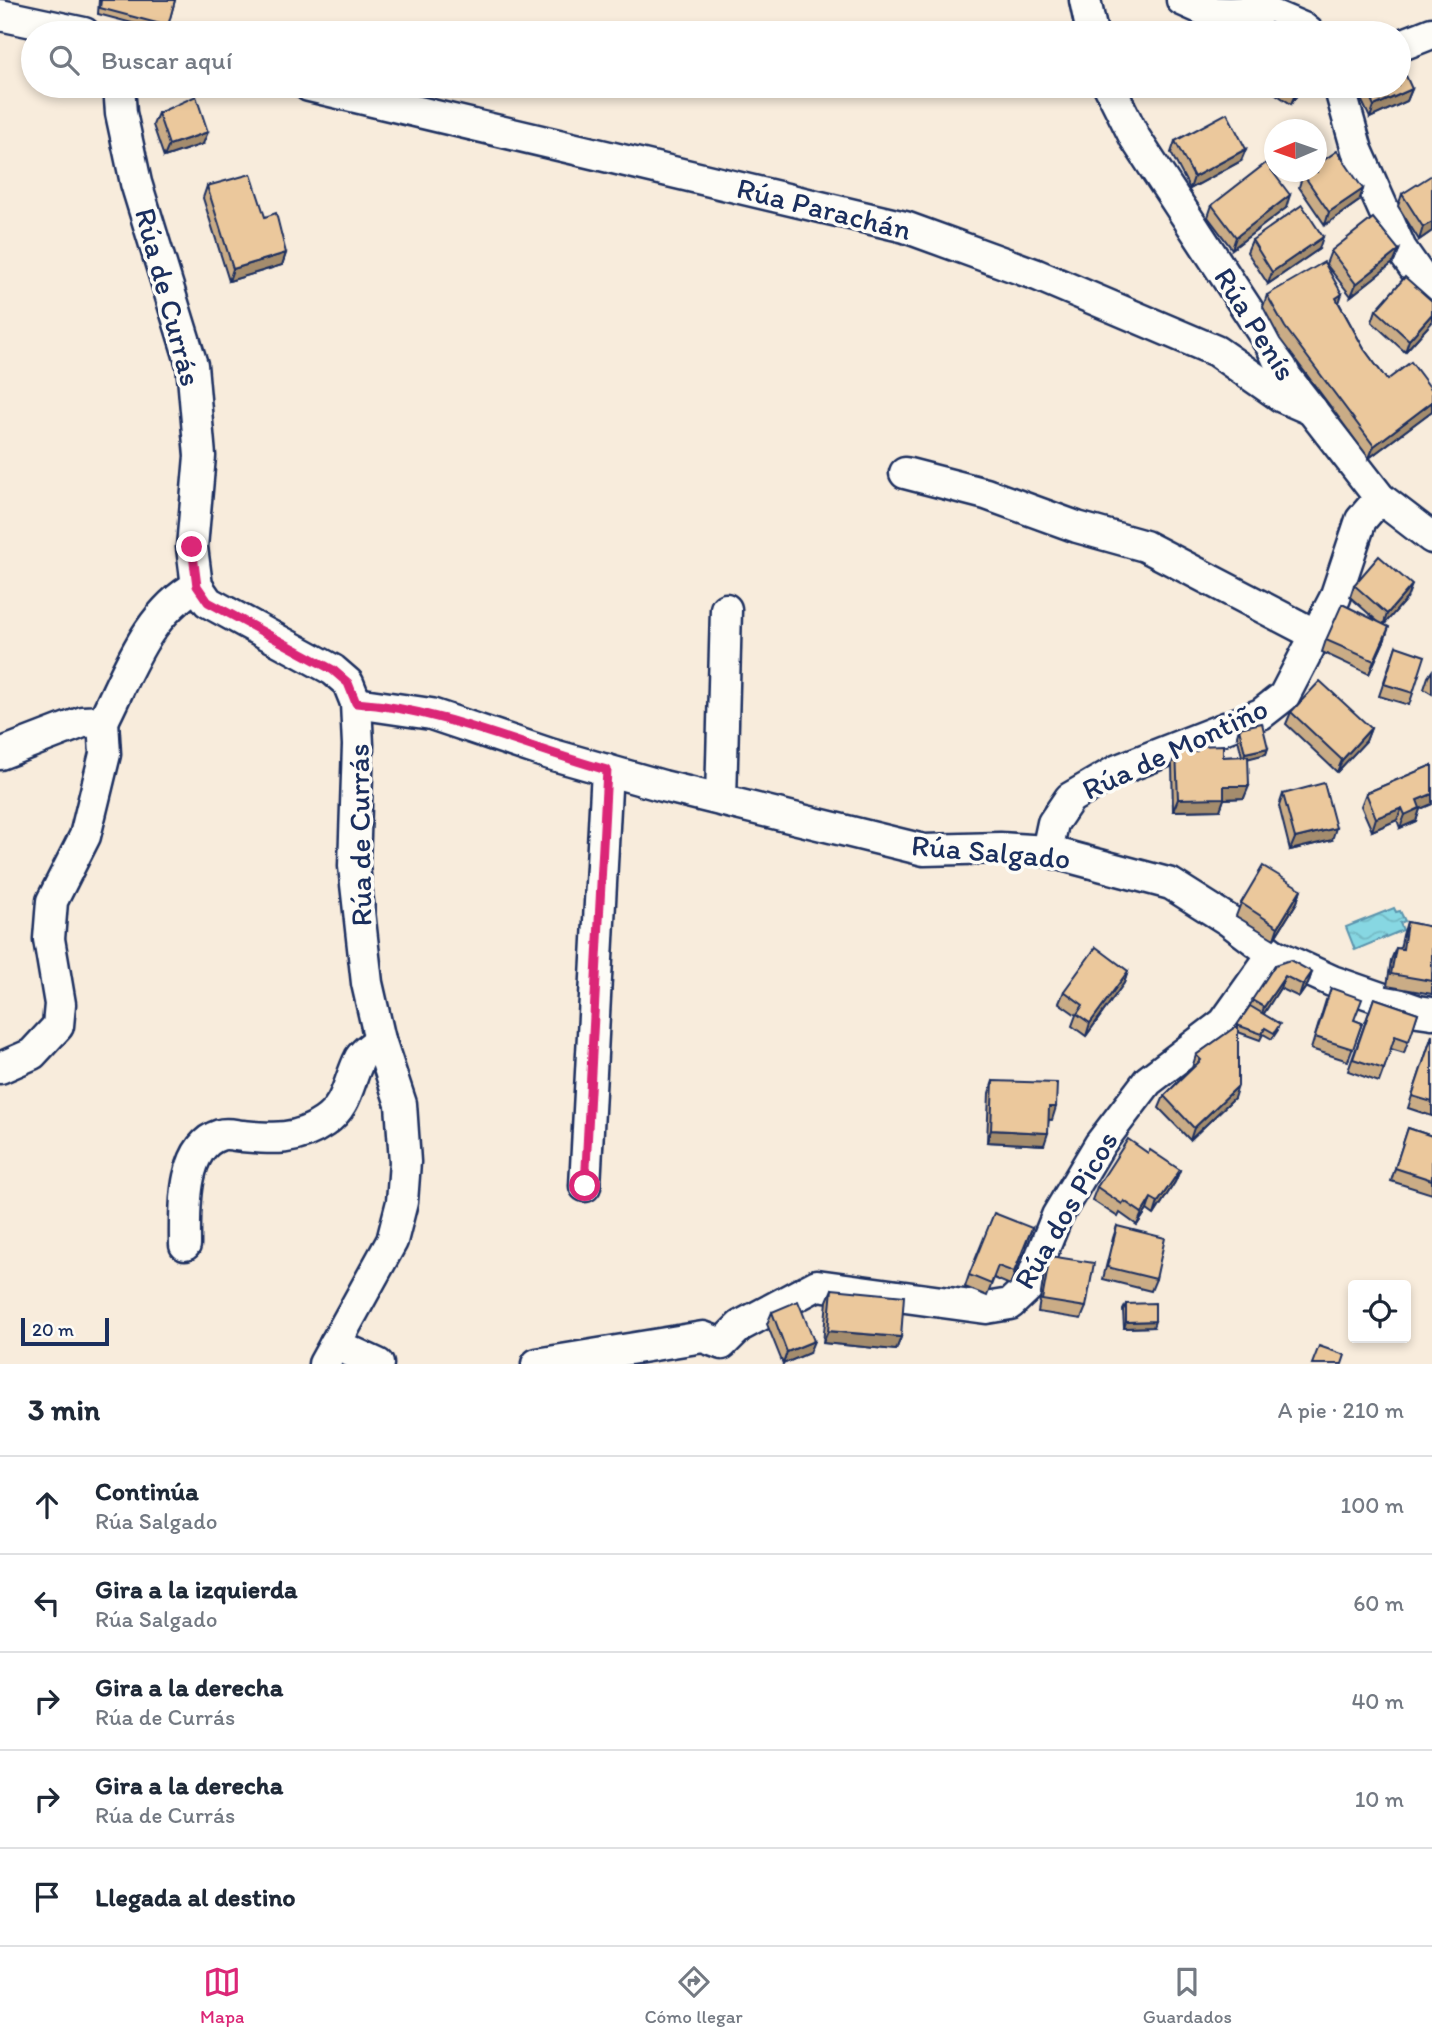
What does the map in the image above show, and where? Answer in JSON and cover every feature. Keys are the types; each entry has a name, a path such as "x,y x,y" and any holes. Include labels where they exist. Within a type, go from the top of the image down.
{"street":[{"path":"1085,0 1089,21"},
{"path":"1182,0 1209,12 1263,12 1286,21"},
{"path":"0,15 28,21"},
{"path":"1411,41 1432,33"},
{"name":"Rúa de Currás","path":"120,98 136,183 192,365 200,456 192,547 197,586 208,602 333,670 348,683 356,703 358,745 354,866 367,983 380,1040 401,1104 405,1162 402,1202 392,1241 330,1354"},
{"name":"Rúa Parachán","path":"360,98 905,227 1037,275 1216,351 1282,397 1312,410"},
{"name":"Rúa Penís","path":"1115,98 1135,138 1272,347 1286,377 1380,498 1432,538"},
{"path":"1342,98 1357,150 1401,249 1432,293"},
{"path":"905,473 986,494 1077,527 1146,546 1316,635"},
{"name":"Rúa de Montiño","path":"1047,851 1053,823 1070,798 1118,771 1261,714 1284,696 1335,598 1361,520 1380,498"},
{"path":"0,1068 32,1054 58,1026 60,1004 49,939 52,901 85,836 105,754 103,721 152,625 179,596 197,586"},
{"path":"722,800 726,608"},
{"name":"Rúa Salgado","path":"356,703 431,714 607,770 924,850 1000,848 1047,851 1171,884 1228,920 1273,954 1332,981 1418,1011 1432,1013"},
{"path":"0,754 83,722 103,721"},
{"path":"585,1186 607,770"},
{"name":"Rúa dos Picos","path":"537,1364 703,1337 721,1354 740,1326 817,1285 986,1308 1010,1304 1029,1286 1057,1216 1108,1133 1148,1081 1224,1023 1273,954"},
{"path":"185,1245 185,1204 191,1164 206,1143 222,1134 267,1139 298,1137 326,1121 347,1096 361,1056 380,1040"},
{"path":"330,1354 378,1364"}],"water":[{"path":"1394,908 1396,912 1400,911 1405,921 1400,923 1403,930 1355,950 1346,927"}],"building":[{"path":"101,0 175,0 169,21 149,21 100,8"},
{"path":"197,98 208,132 169,145 158,113"},
{"path":"1370,98 1392,98 1374,106"},
{"path":"1227,113 1246,149 1194,177 1175,141"},
{"path":"1337,151 1363,189 1329,212 1308,182 1327,182 1327,158"},
{"path":"1264,165 1264,182 1280,182 1290,195 1236,237 1212,205"},
{"path":"251,174 265,217 276,213 286,253 233,269 207,186"},
{"path":"1432,175 1432,222 1423,227 1402,194"},
{"path":"1302,205 1323,237 1272,272 1252,240"},
{"path":"1373,218 1399,250 1356,284 1331,251"},
{"path":"1324,262 1342,294 1336,298 1364,349 1387,380 1411,362 1432,390 1432,402 1374,446 1285,327 1267,295"},
{"path":"1405,277 1432,301 1432,314 1409,340 1376,310"},
{"path":"1379,556 1412,585 1387,614 1354,585"},
{"path":"1342,604 1389,627 1374,661 1326,640"},
{"path":"1396,646 1425,656 1413,693 1384,684"},
{"path":"1320,681 1371,728 1342,760 1291,712"},
{"path":"1262,723 1268,748 1245,753 1239,728"},
{"path":"1223,745 1223,757 1248,756 1249,786 1224,786 1224,798 1178,799 1176,752 1197,751 1197,746"},
{"path":"1432,765 1432,794 1417,800 1420,808 1405,815 1402,808 1376,818 1366,793"},
{"path":"1324,783 1336,828 1295,838 1283,794"},
{"path":"1263,866 1301,889 1278,927 1241,903"},
{"path":"1407,922 1432,927 1432,981 1391,974 1396,948 1403,949"},
{"path":"1096,947 1128,971 1090,1023 1077,1014 1083,1005 1064,991"},
{"path":"1290,960 1312,972 1303,985 1285,976 1264,1007 1252,1000 1275,965"},
{"path":"1331,988 1362,999 1354,1020 1362,1023 1353,1049 1315,1037"},
{"path":"1374,998 1418,1013 1409,1041 1395,1036 1384,1069 1353,1059"},
{"path":"1250,1006 1280,1024 1274,1033 1265,1028 1262,1034 1237,1025"},
{"path":"1238,1025 1238,1086 1194,1128 1164,1096 1201,1060 1196,1055"},
{"path":"1432,1036 1432,1102 1412,1096"},
{"path":"993,1081 1057,1083 1056,1107 1049,1107 1048,1133 991,1130"},
{"path":"1408,1128 1432,1136 1432,1180 1395,1168"},
{"path":"1128,1139 1180,1170 1158,1202 1151,1198 1142,1213 1124,1201 1122,1204 1097,1187"},
{"path":"994,1213 1032,1228 1014,1272 998,1266 991,1284 969,1275"},
{"path":"1117,1226 1165,1238 1156,1279 1107,1267"},
{"path":"1050,1256 1094,1263 1086,1307 1042,1300"},
{"path":"832,1289 904,1296 901,1337 828,1331"},
{"path":"798,1301 814,1341 787,1352 772,1312"},
{"path":"1155,1303 1155,1321 1126,1322 1126,1304"},
{"path":"1319,1346 1345,1355 1342,1364 1312,1364"}],"route":[{"path":"192,547 197,586 208,602 333,670 348,683 356,703 431,714 607,770 585,1186"}]}
